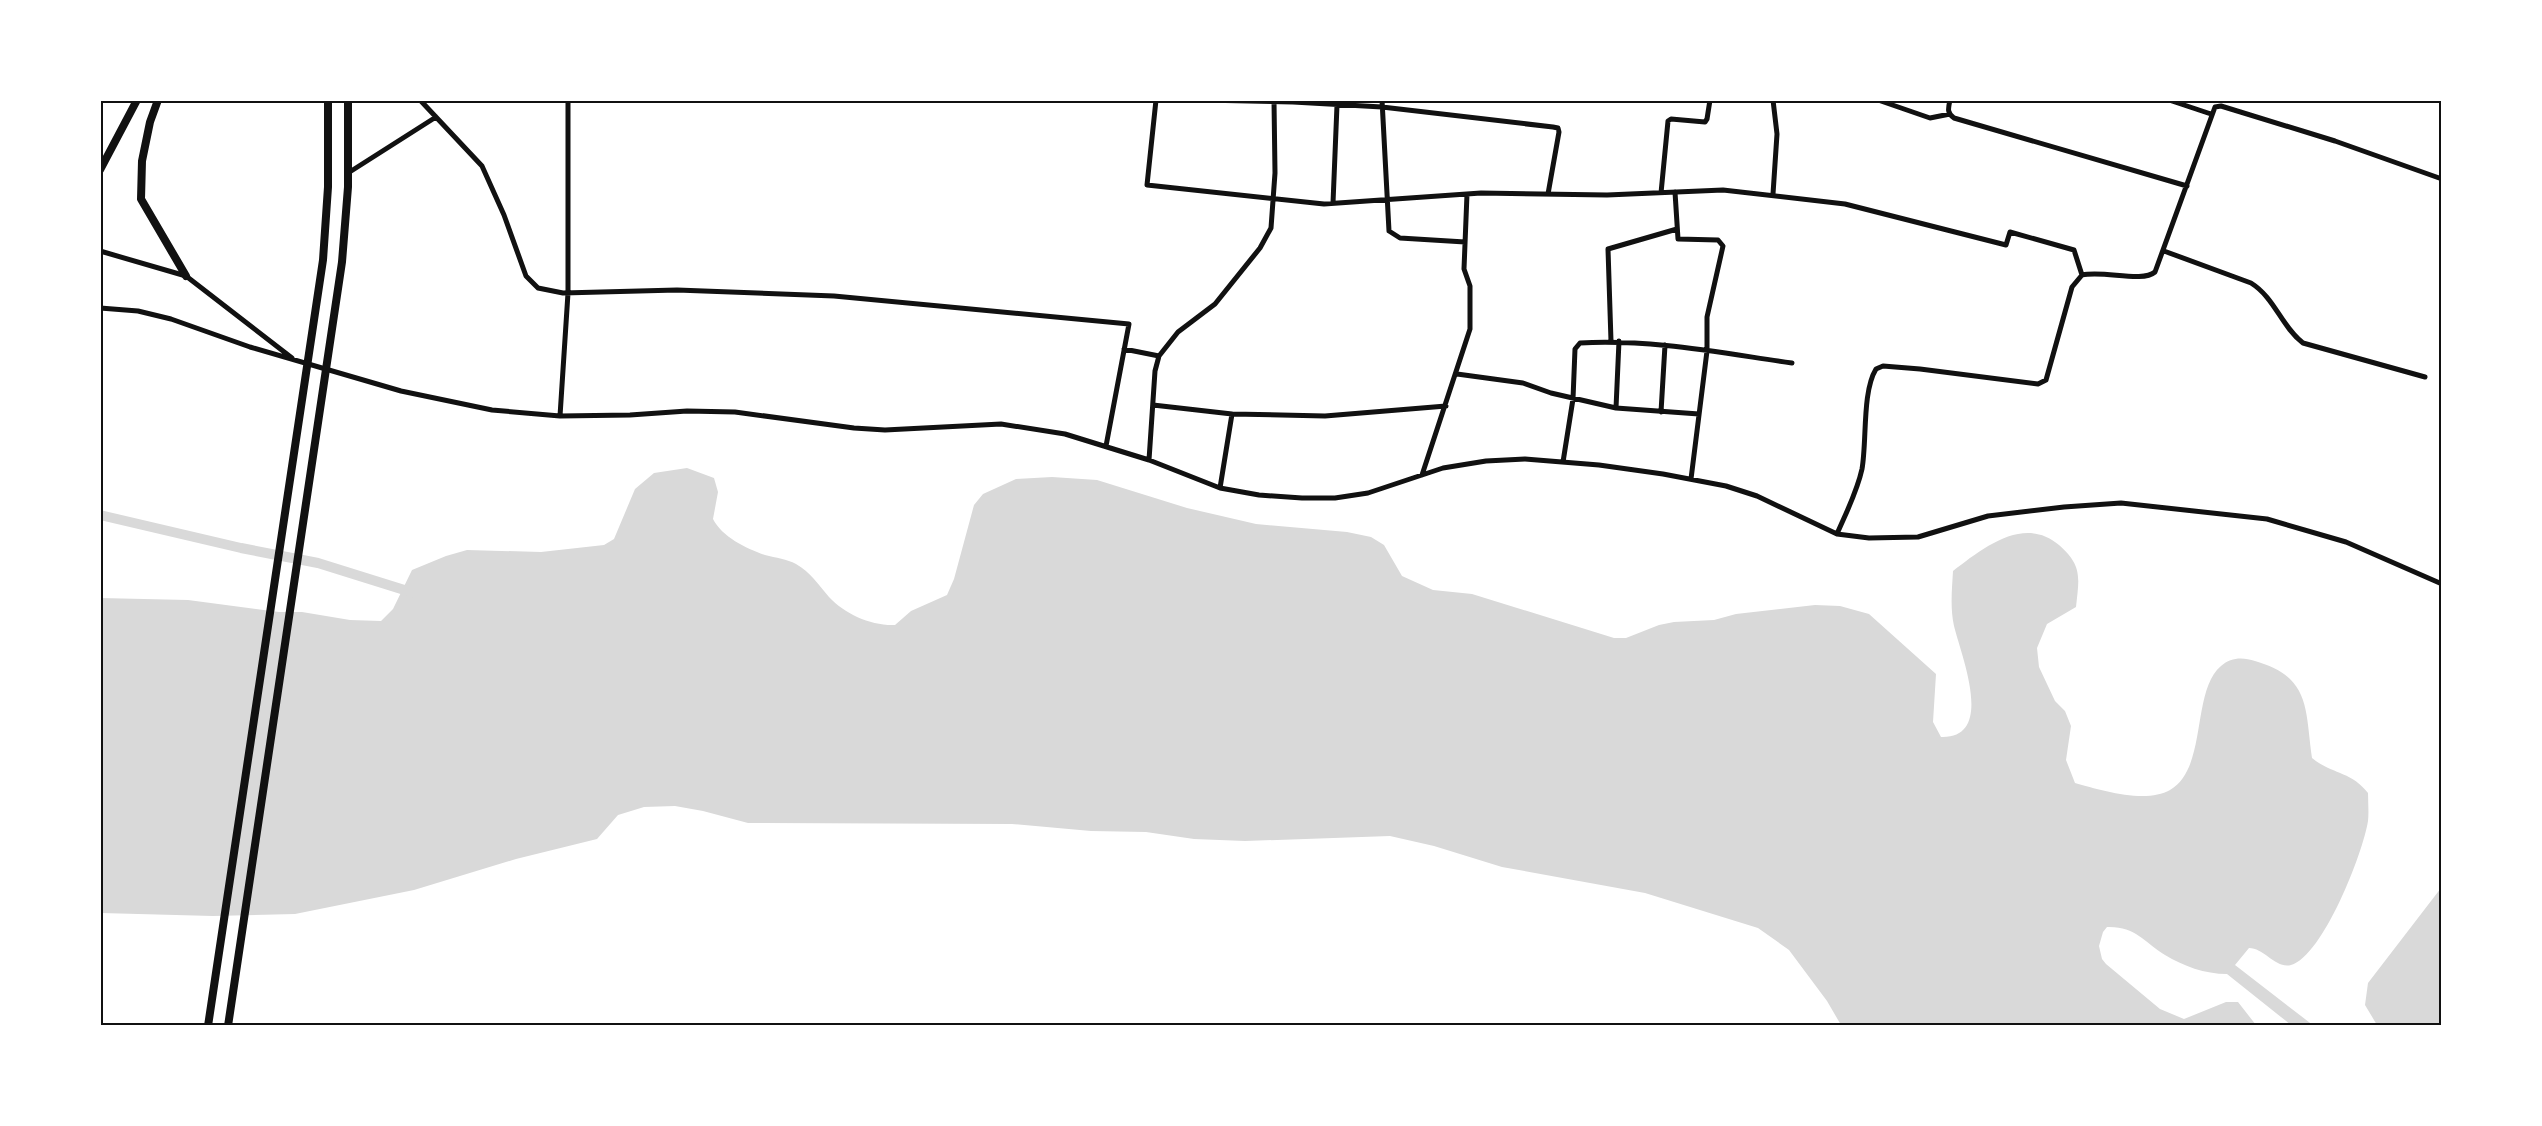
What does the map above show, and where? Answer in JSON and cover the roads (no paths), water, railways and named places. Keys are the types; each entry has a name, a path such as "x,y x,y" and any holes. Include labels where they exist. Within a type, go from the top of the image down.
{"main road":[{"path":"100,170 137,100"},
{"path":"158,100 150,122 142,161 141,199 186,276"},
{"path":"208,1026 310,349 326,224 328,105 323,100"},
{"path":"228,1026 342,262 348,173 348,100"}],"street":[{"path":"420,100 482,166 497,198 526,276 531,283 551,291 568,293 676,290 834,296 1129,324 1106,446"},
{"path":"560,416 568,293 568,100"},
{"path":"1156,100 1147,185 1333,203 1467,194 1661,194 1710,190 1773,194 1845,204 2006,245 2010,232 2074,250 2082,275"},
{"path":"1202,100 1337,105 1382,104 1558,128 1548,194"},
{"path":"1661,194 1668,121 1671,118 1705,122 1710,100"},
{"path":"1773,100 1777,134 1773,194"},
{"path":"1878,100 1930,118 1950,114 2187,186"},
{"path":"1950,100 1948,109 1950,114"},
{"path":"2169,100 2211,114"},
{"path":"1149,460 1155,371 1159,356 1178,332 1215,304 1260,248 1270,228 1274,198 1274,101"},
{"path":"1382,104 1389,231 1400,238 1465,242"},
{"path":"1333,203 1337,105"},
{"path":"1837,534 1855,493 1862,470 1866,411 1876,369 1883,366 1920,369 2038,384 2046,380 2072,287 2082,275 2103,272 2143,278 2155,272 2214,107 2221,106 2335,141 2442,179"},
{"path":"348,173 436,117"},
{"path":"1675,192 1678,239 1718,240 1723,246 1707,317 1707,351 1691,479"},
{"path":"1422,475 1470,329 1470,286 1464,269 1467,194"},
{"path":"1611,341 1608,249 1677,229"},
{"path":"100,251 186,276 296,361"},
{"path":"2164,251 2251,283 2268,296 2292,334 2303,343 2425,377"},
{"path":"100,308 138,311 171,319 296,361 401,391 492,410 560,416 687,411 735,412 885,430 1001,424 1065,434 1149,460 1220,488 1259,495 1335,498 1394,486 1443,468 1486,461 1525,459 1599,465 1726,486 1757,496 1837,534 1869,538 1918,537 1988,516 2121,503 2267,519 2346,542 2442,584"},
{"path":"1616,408 1619,341"},
{"path":"1563,462 1573,399 1577,345 1580,343 1619,341 1665,345 1792,363"},
{"path":"1661,412 1665,345"},
{"path":"1124,349 1159,356"},
{"path":"1457,374 1523,383 1573,399 1616,408 1699,414"},
{"path":"1153,405 1233,414 1325,416 1446,406"},
{"path":"1220,488 1233,414"}],"waterway":[{"path":"100,515 241,548 318,563 414,593"}]}
